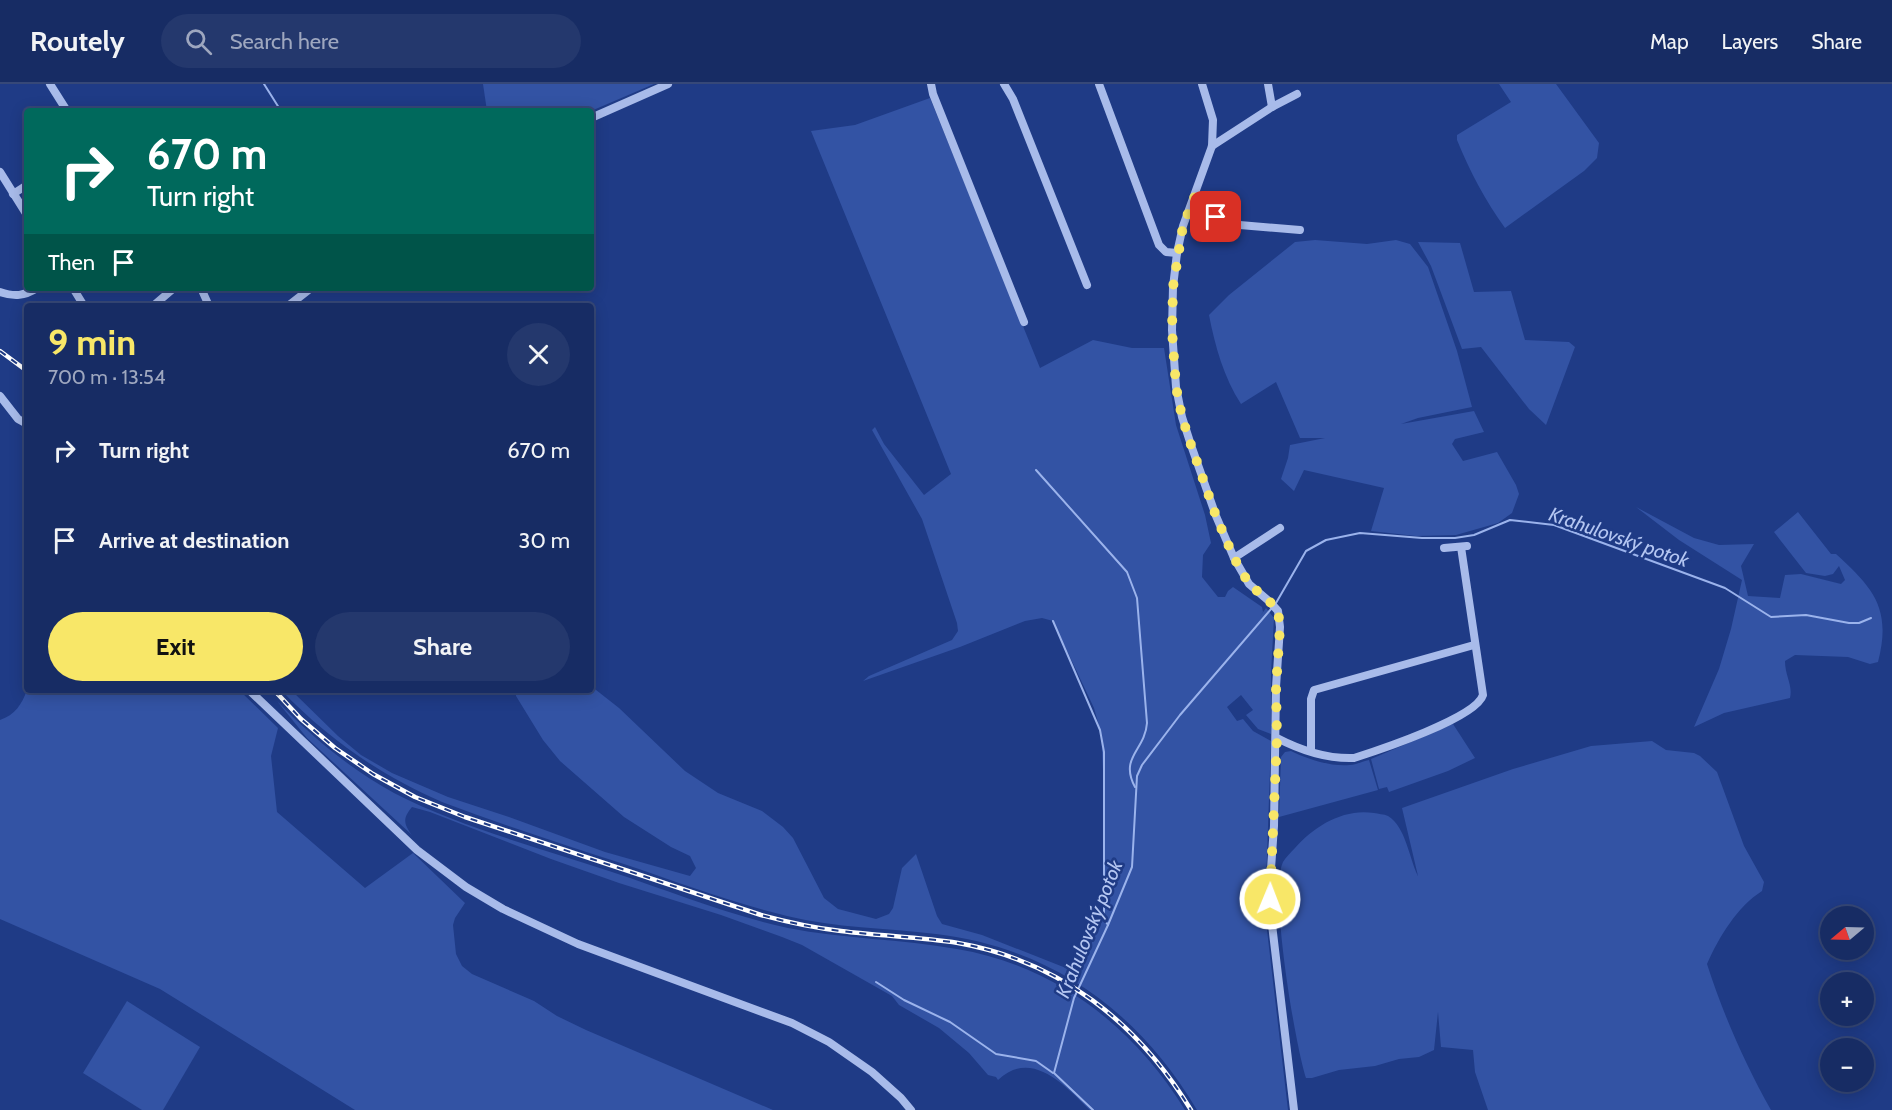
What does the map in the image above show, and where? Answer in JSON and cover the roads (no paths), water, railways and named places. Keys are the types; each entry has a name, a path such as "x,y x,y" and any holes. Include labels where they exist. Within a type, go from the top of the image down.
{"street":[{"path":"51,84 65,108"},
{"path":"594,117 668,84"},
{"path":"931,84 1024,322"},
{"path":"1004,84 1013,99 1087,285"},
{"path":"1099,84 1160,245 1166,252 1177,253"},
{"path":"1202,84 1213,120 1212,146 1183,226 1177,253 1172,330 1176,387 1182,417 1216,516 1234,558 1249,584 1278,611 1280,627 1276,687 1277,738 1270,883 1271,916 1294,1110"},
{"path":"1268,84 1272,107"},
{"path":"1212,146 1272,107 1298,94"},
{"path":"0,172 24,210"},
{"path":"13,194 24,187"},
{"path":"1196,193 1216,217 1228,224 1300,230"},
{"path":"0,292 10,296 25,295 32,291"},
{"path":"156,303 170,291"},
{"path":"292,303 307,291"},
{"path":"0,396 24,422"},
{"path":"1234,558 1280,528"},
{"path":"1277,738 1292,746 1311,751 1342,759 1354,758 1460,717 1481,701 1483,695 1474,645 1464,547 1444,548"},
{"path":"1311,751 1311,699 1314,690 1474,645"},
{"path":"252,693 417,850 466,887 502,909 578,944 792,1023 829,1042 872,1072 911,1110"}],"waterway":[{"path":"264,84 279,108"},
{"path":"1036,470 1127,572 1137,598 1147,723 1142,741 1131,761 1131,777 1135,787"},
{"name":"Krahulovský potok","path":"1276,603 1306,551 1326,540 1360,533 1455,538 1474,535 1510,520 1554,525 1725,588 1771,617 1806,615 1849,623 1859,623 1871,618"},
{"name":"Krahulovský potok","path":"1093,1110 1054,1073 1074,998 1132,867 1137,776 1142,765 1180,715 1272,608"},
{"path":"1053,621 1100,730 1104,752 1104,919 1108,925"},
{"path":"876,982 904,1000 950,1022 996,1054 1036,1061 1053,1073"}],"railway":[{"path":"0,351 24,369"},
{"path":"277,693 301,719 335,748 373,774 415,797 465,817 771,918 831,930 958,943 1030,964 1063,981 1093,1001 1121,1024 1147,1050 1191,1110"}]}
